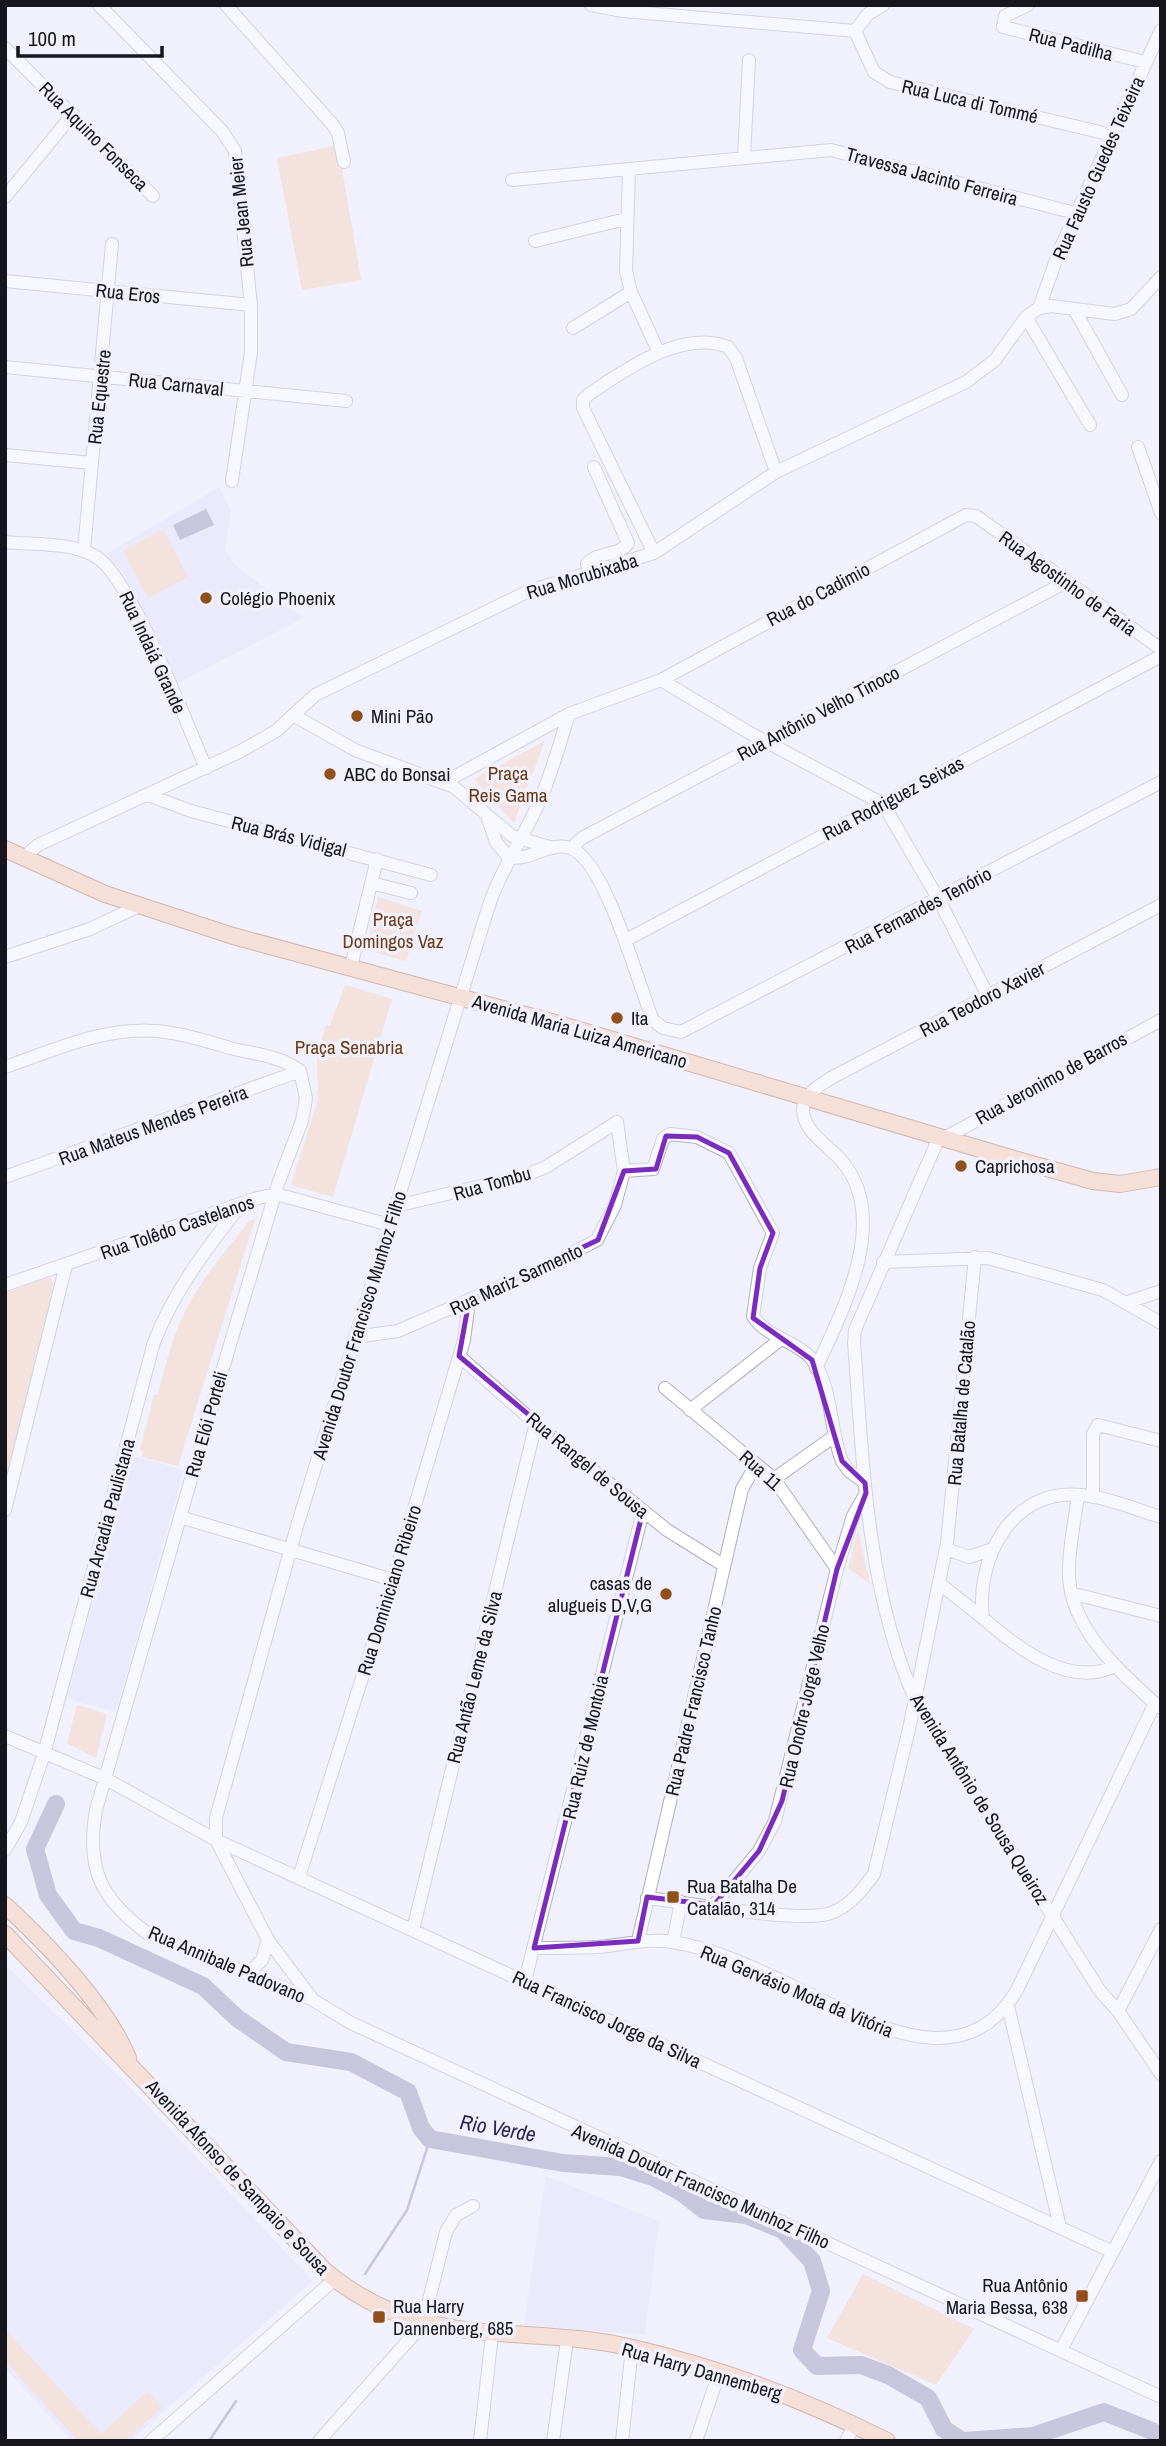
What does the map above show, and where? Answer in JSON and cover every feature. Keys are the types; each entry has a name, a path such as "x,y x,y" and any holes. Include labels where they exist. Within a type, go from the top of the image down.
{"main road":[{"name":"Avenida Maria Luiza Americano","path":"5,849 121,900 233,936 460,996 943,1139 1093,1181 1120,1184 1161,1177"},
{"name":"Avenida Afonso de Sampaio e Sousa","path":"5,1905 72,1974 117,2035 130,2063"},
{"name":"Avenida Afonso de Sampaio e Sousa","path":"5,1934 58,1986 107,2043 130,2063 335,2279 385,2309 424,2324"},
{"path":"58,1986 72,1974"},
{"name":"Rua Harry Dannemberg","path":"424,2324 492,2335 632,2348 719,2373 804,2402 887,2441"}],"street":[{"name":"Rua Jean Meier","path":"99,5 231,142 241,186 251,305 251,352 247,391 232,481"},
{"path":"226,5 333,125 338,133 344,162"},
{"path":"591,5 623,11 855,31 864,10 883,5"},
{"name":"Rua Padilha","path":"1028,5 1008,14 1002,21 1004,28 1145,62"},
{"name":"Rua Fausto Guedes Teixeira","path":"1040,308 1060,248 1161,30"},
{"name":"Rua Luca di Tommé","path":"855,31 874,72 890,82 1112,135"},
{"name":"Rua Aquino Fonseca","path":"7,52 73,114 153,196"},
{"path":"744,157 749,60"},
{"path":"5,197 73,114"},
{"name":"Travessa Jacinto Ferreira","path":"512,180 831,150 1075,214"},
{"path":"629,169 626,271 631,292 659,353"},
{"path":"535,241 626,219"},
{"name":"Rua Equestre","path":"83,550 102,376 112,244"},
{"path":"1040,308 1115,314 1131,309 1161,277"},
{"name":"Rua Eros","path":"5,281 251,305"},
{"path":"573,328 631,292"},
{"name":"Rua Morubixaba","path":"23,858 38,845 206,768 270,735 315,695 512,599 654,553 776,472 966,382 995,360 1026,317 1040,308"},
{"path":"1074,309 1122,395"},
{"path":"1026,317 1090,425"},
{"path":"654,553 582,404 588,395 632,365 675,347 716,344 732,351 776,472"},
{"name":"Rua Carnaval","path":"5,368 346,401"},
{"path":"1138,447 1161,513"},
{"path":"5,455 92,463"},
{"path":"590,574 587,564 591,559 622,550 628,543 594,467"},
{"name":"Rua do Cadimio","path":"443,783 569,713 661,680 966,514 976,516"},
{"name":"Rua Agostinho de Faria","path":"976,516 1161,649"},
{"path":"5,542 83,550"},
{"name":"Rua Indaiá Grande","path":"83,550 107,564 127,592 206,768"},
{"name":"Rua Antônio Velho Tinoco","path":"572,848 582,838 1066,582"},
{"name":"Rua Rodriguez Seixas","path":"626,940 1161,656"},
{"path":"661,680 883,804 939,900 988,996"},
{"name":"Avenida Doutor Francisco Munhoz Filho","path":"569,713 546,786 520,840 508,857 488,905 291,1548 226,1776 216,1818 216,1839 268,1940 313,2000 351,2023 452,2072 1061,2350 1159,2392"},
{"path":"293,715 355,750 443,783 466,796 488,820 520,840 554,848 572,848 584,858 609,900 626,940"},
{"name":"Rua Fernandes Tenório","path":"626,940 653,1020 673,1032 688,1030 1159,786"},
{"name":"Rua Brás Vidigal","path":"148,795 191,811 431,875"},
{"path":"488,820 496,842 508,857 530,857 554,848"},
{"path":"43,867 45,854 57,837"},
{"path":"351,967 377,859"},
{"path":"371,883 411,893"},
{"path":"113,918 121,900"},
{"path":"5,957 90,929 139,905"},
{"name":"Rua Teodoro Xavier","path":"807,1098 831,1078 1161,905"},
{"name":"Rua Jeronimo de Barros","path":"943,1139 1161,1020"},
{"path":"5,1067 86,1039 117,1031 144,1031 167,1032 266,1056 300,1071"},
{"name":"Rua Mateus Mendes Pereira","path":"5,1177 300,1071"},
{"name":"Rua Elói Porteli","path":"106,1779 180,1517 276,1195 305,1110 306,1085 300,1071"},
{"path":"807,1098 803,1106 804,1119 815,1136 852,1174 862,1200 864,1220 857,1266 816,1368"},
{"name":"Rua Tombu","path":"396,1206 523,1177 546,1167 617,1122"},
{"name":"Rua Mariz Sarmento","path":"355,1337 398,1331 469,1301 597,1240 611,1216 624,1171 617,1122"},
{"path":"624,1171 653,1169 663,1139 670,1134 697,1138 729,1153 773,1233 760,1268 753,1316 781,1339 805,1353 816,1368 833,1437 849,1471 866,1488"},
{"name":"Avenida Antônio de Sousa Queiroz","path":"943,1139 937,1142 928,1159 883,1262 855,1335 866,1488 891,1630 898,1658 915,1699 1100,1991 1118,2011 1161,2074"},
{"name":"Rua Tolêdo Castelanos","path":"5,1285 242,1203 276,1195 390,1225"},
{"name":"Rua Arcadia Paulistana","path":"5,1850 21,1822 44,1754 154,1342 165,1314 190,1271 242,1203"},
{"path":"883,1262 975,1257 1072,1280 1128,1302 1161,1324"},
{"name":"Rua Batalha de Catalão","path":"647,1898 807,1917 838,1910 864,1888 879,1860 946,1549 975,1257"},
{"path":"5,1510 66,1265"},
{"path":"1128,1302 1161,1291"},
{"name":"Rua Dominiciano Ribeiro","path":"299,1877 393,1580 459,1356 469,1301"},
{"path":"690,1410 781,1339"},
{"name":"Rua Rangel de Sousa","path":"459,1356 643,1511 676,1536 723,1565"},
{"name":"Rua 11","path":"665,1388 774,1479 837,1569"},
{"name":"Rua Antão Leme da Silva","path":"413,1930 536,1423"},
{"path":"1093,1497 1093,1434 1098,1425 1161,1441"},
{"path":"774,1479 833,1437"},
{"name":"Rua Padre Francisco Tanho","path":"638,1941 741,1489 756,1465"},
{"name":"Rua Onofre Jorge Velho","path":"714,1905 759,1851 775,1821 837,1569 853,1516 866,1488"},
{"path":"1079,1495 1071,1547 1071,1593 1083,1621 1115,1666 1158,1705"},
{"path":"946,1549 970,1558 990,1550 1027,1508 1051,1497 1093,1497 1161,1517"},
{"name":"Rua Ruiz de Montoia","path":"525,1981 643,1511"},
{"path":"180,1517 393,1580"},
{"path":"983,1618 982,1587 990,1550"},
{"path":"940,1584 1024,1650 1069,1671 1098,1674 1115,1666"},
{"path":"1071,1593 1161,1616"},
{"name":"Rua Gervásio Mota da Vitória","path":"534,1948 598,1947 638,1941 673,1942 749,1966 895,2033 944,2037 973,2032 988,2026 1007,2006 1158,1705"},
{"name":"Rua Francisco Jorge da Silva","path":"5,1737 106,1779 216,1839 1113,2252"},
{"name":"Rua Annibale Padovano","path":"106,1779 96,1810 92,1843 96,1872 109,1898 125,1917 147,1933 313,2000"},
{"path":"673,1942 681,1902"},
{"path":"1118,2011 1161,1929"},
{"path":"248,1973 262,1959 268,1940"},
{"path":"1007,2006 1060,2227"},
{"path":"1061,2350 1161,2161"},
{"path":"319,2441 424,2324 446,2232 457,2215 473,2206"},
{"path":"151,2441 335,2279"},
{"path":"480,2441 492,2335"},
{"path":"553,2441 567,2340"},
{"path":"622,2441 632,2348"},
{"path":"696,2441 719,2373"},
{"path":"846,2441 855,2424"}],"highlighted area":[{"path":"666,1136 697,1137 729,1153 773,1233 760,1268 753,1318 812,1360 842,1461 865,1483 866,1493 837,1569 782,1801 759,1851 714,1905 647,1897 638,1941 534,1948 643,1511 459,1356 469,1301 598,1240 624,1171 656,1169"}],"shaded area":[{"name":"Colégio Phoenix","path":"219,487 231,510 225,550 234,564 304,618 176,684 126,577 106,554"},
{"path":"134,1456 184,1470 116,1712 66,1698"},
{"path":"5,1964 131,2088 313,2281 130,2441 72,2441 5,2368"},
{"path":"546,2176 659,2221 645,2335 524,2325"}],"green space":[{"path":"338,145 361,280 302,290 277,158"},
{"path":"163,529 188,577 148,598 123,551"},
{"name":"Praça Reis Gama","path":"545,741 514,823 474,779"},
{"name":"Praça Domingos Vaz","path":"378,897 422,911 406,961 366,950"},
{"name":"Praça Senabria","path":"345,985 392,999 333,1197 291,1185 318,1099 317,1058 326,1025 330,1025"},
{"path":"255,1219 178,1466 142,1457 143,1452 140,1450 154,1395 158,1395 181,1320 213,1268 249,1221"},
{"path":"50,1277 55,1287 5,1483 5,1293"},
{"path":"858,1529 870,1584 848,1568"},
{"path":"77,1705 107,1714 96,1758 67,1743"},
{"path":"863,2274 974,2329 936,2385 827,2338"},
{"path":"5,2329 101,2434 148,2391 162,2407 125,2441 78,2441 5,2361"}],"water":[{"path":"206,509 214,525 180,540 173,525"}],"waterway":[{"name":"Rio Verde","path":"56,1804 35,1849 48,1895 74,1931 99,1938 203,1986 237,2018 286,2052 351,2062 408,2092 421,2128 430,2139 563,2163 620,2167 653,2177 681,2192 704,2210 746,2215 783,2230 812,2261 821,2291 802,2350 817,2366 861,2365 888,2375 928,2398 944,2429 962,2441"},
{"path":"365,2274 407,2210 430,2139"},
{"path":"209,2441 236,2401"},
{"name":"Rio Verde","path":"965,2441 1033,2436 1104,2412 1152,2431 1161,2438"}],"place":[{"name":"Colégio Phoenix","path":"206,598"},
{"name":"Mini Pão","path":"357,716"},
{"name":"ABC do Bonsai","path":"330,774"},
{"name":"Ita","path":"617,1018"},
{"name":"Caprichosa","path":"961,1166"},
{"name":"casas de alugueis D,V,G","path":"666,1594"},
{"name":"Rua Batalha De Catalão, 314","path":"673,1897"},
{"name":"Rua Antônio Maria Bessa, 638","path":"1082,2296"},
{"name":"Rua Harry Dannenberg, 685","path":"379,2317"}]}
